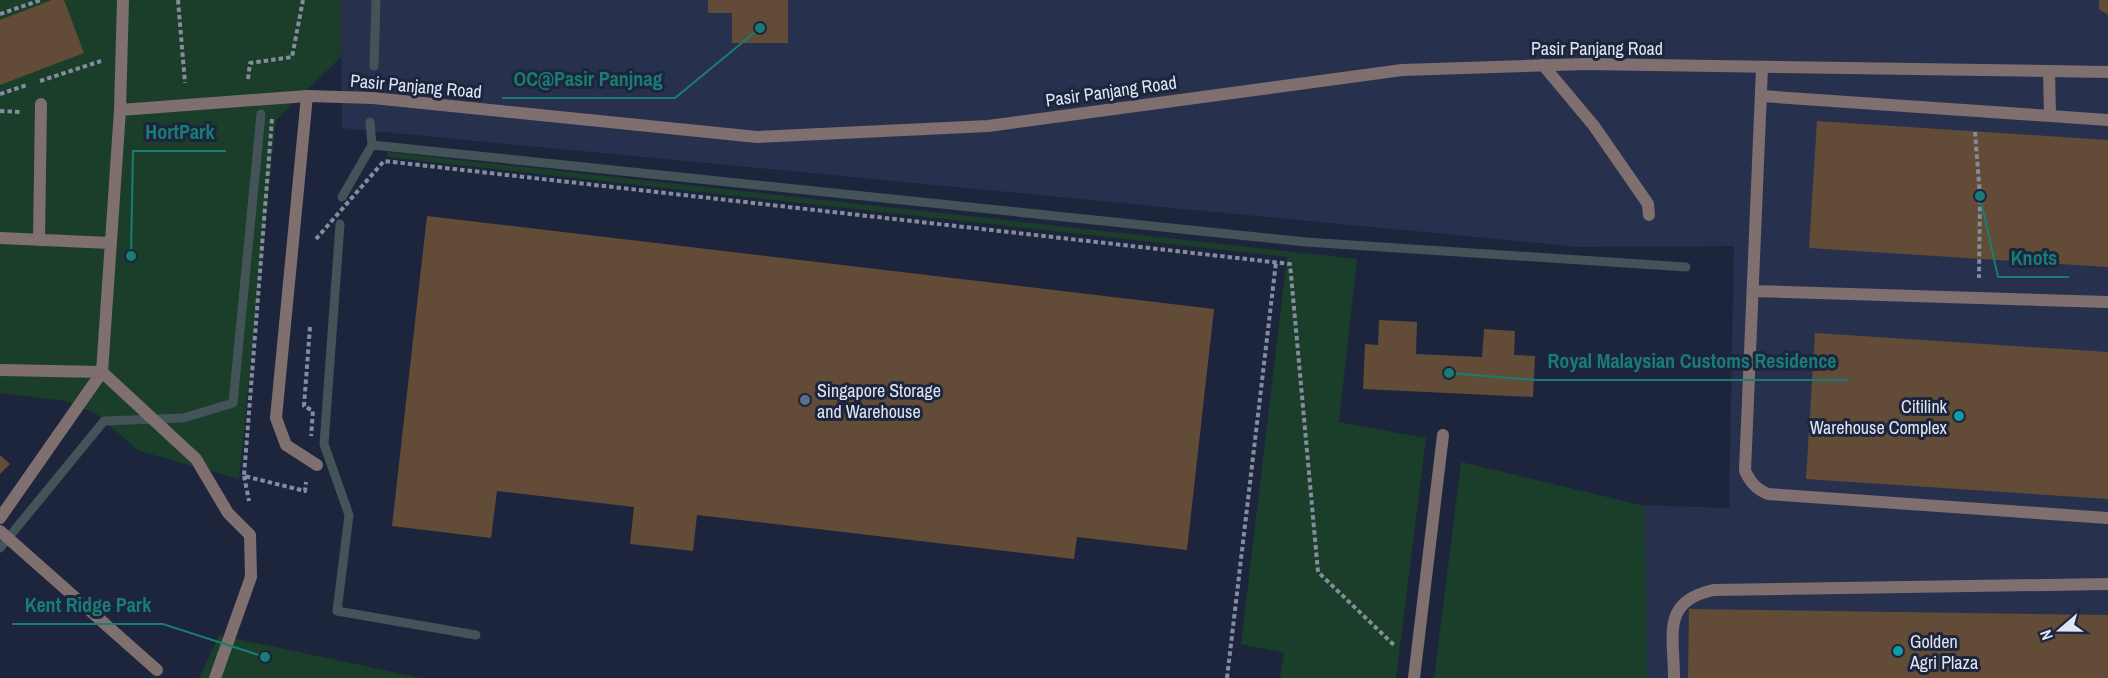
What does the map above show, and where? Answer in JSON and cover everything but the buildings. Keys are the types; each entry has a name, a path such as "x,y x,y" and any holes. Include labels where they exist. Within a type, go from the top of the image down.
{"street":[{"path":"0,518 102,372 120,110 123,0"},
{"path":"1544,65 1594,126 1648,204 1649,215"},
{"name":"Pasir Panjang Road","path":"120,110 307,96 373,98 757,137 988,126 1402,70 1544,65 2108,72"},
{"path":"1762,68 1745,471 1758,490 1768,494 2108,518"},
{"path":"2049,71 2050,116"},
{"path":"307,96 276,418 286,446 317,465"},
{"path":"1761,96 2108,120"},
{"path":"39,240 41,104"},
{"path":"0,238 111,243"},
{"path":"1753,291 2108,302"},
{"path":"0,370 102,372 196,459 228,513 250,535 251,577 215,678"},
{"path":"1414,678 1443,435"},
{"path":"0,531 157,670"},
{"path":"1674,678 1675,614 1685,600 1693,595 1713,590 2108,584"}],"path":[{"path":"0,14 41,0"},
{"path":"178,0 188,104"},
{"path":"246,100 250,63 292,57 303,0"},
{"path":"0,94 122,55"},
{"path":"1973,111 1980,196 1978,298"},
{"path":"316,239 384,161 1290,264 1318,572 1416,665"},
{"path":"1227,678 1276,262"}],"shaded area":[{"path":"341,0 2108,0 2108,678 1641,678 1636,505 1729,508 1734,246 1580,247 342,128"}],"green space":[{"path":"0,0 341,0 341,57 276,120 239,479 139,451 95,413 65,401 0,393"},
{"path":"387,152 1357,259 1339,422 1426,438 1396,678 1280,678 1284,653 1241,644 1287,257 387,157"},
{"path":"1461,462 1645,506 1647,678 1434,678"},
{"path":"219,635 421,678 199,678"}],"waterway":[{"path":"374,66 376,0"},
{"path":"0,548 104,421 183,418 233,403 261,114"},
{"path":"370,122 372,145"},
{"path":"342,197 372,145 1306,242 1686,267"},
{"path":"340,224 324,444 349,515 337,611 476,635"}],"place":[{"name":"OC@Pasir Panjnag","path":"760,28"},
{"name":"Knots","path":"1980,196"},
{"name":"HortPark","path":"131,256"},
{"name":"Royal Malaysian Customs Residence","path":"1449,373"},
{"name":"Singapore Storage and Warehouse","path":"805,400"},
{"name":"Citilink Warehouse Complex","path":"1959,416"},
{"name":"Golden Agri Plaza","path":"1898,651"},
{"name":"Kent Ridge Park","path":"265,657"}]}
